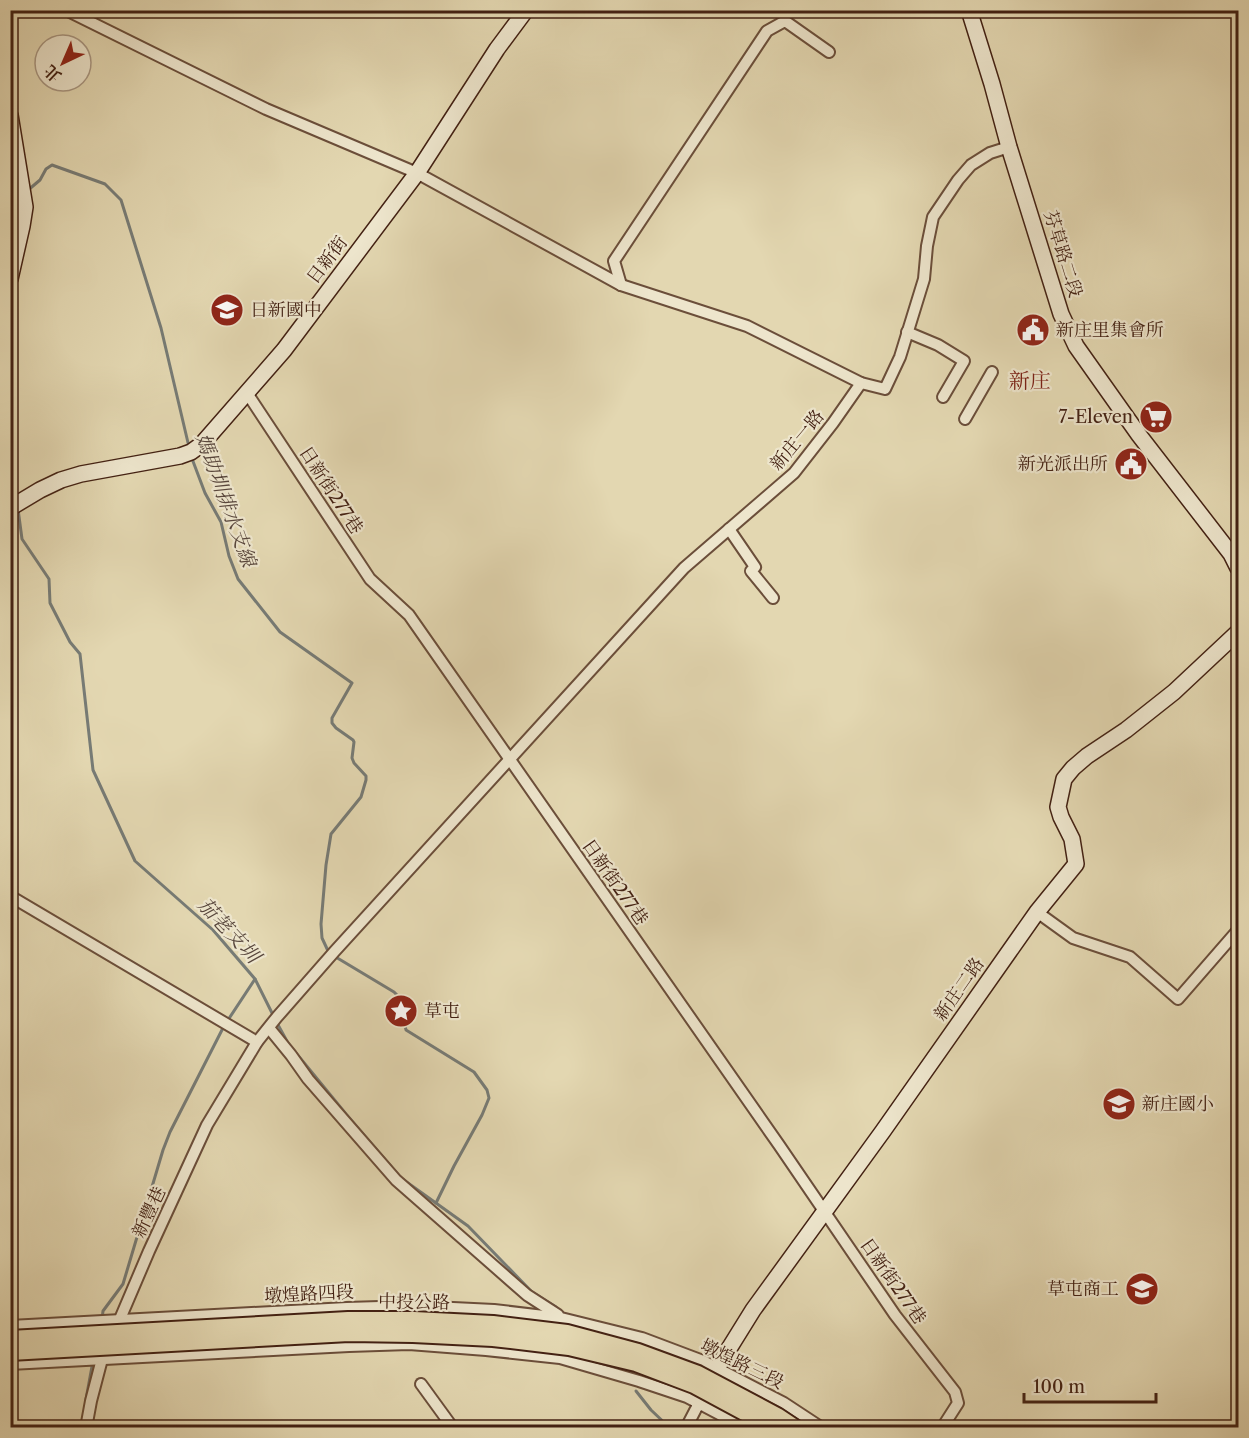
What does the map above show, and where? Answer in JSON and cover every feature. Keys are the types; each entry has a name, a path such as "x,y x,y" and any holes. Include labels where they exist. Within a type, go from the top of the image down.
{"main road":[{"name":"中投公路","path":"10,1339 348,1320 414,1320 493,1324 567,1333 638,1352 698,1374 795,1428"},
{"name":"中投公路","path":"10,1352 349,1333 493,1338 569,1347 636,1364 693,1384 774,1428"}],"street":[{"path":"66,10 266,109 417,173 621,285 747,326 861,383 885,388 900,357 924,279 927,246 933,218 958,180 971,165 990,153 1009,147"},
{"name":"日新街","path":"10,508 61,480 81,474 180,456 202,444 284,350 417,173 497,49 526,10"},
{"name":"芬草路二段","path":"969,10 1061,314 1076,346 1139,435 1236,558"},
{"path":"621,285 614,261 767,31 785,21 829,52"},
{"path":"10,115 25,207 10,279"},
{"path":"907,332 938,345 964,361 943,397"},
{"path":"965,419 992,372"},
{"name":"新庄一路","path":"273,1023 334,952 684,568 794,473 861,383"},
{"name":"日新街277巷","path":"247,393 370,579 409,615 825,1211 895,1315 955,1392 958,1403 942,1428"},
{"path":"729,529 755,567 752,571 773,598"},
{"name":"新庄二路","path":"699,1403 717,1368 753,1310 883,1131 1037,912 1076,864 1071,839 1058,807 1064,779 1087,756 1126,730 1174,692 1239,632"},
{"path":"10,896 257,1042"},
{"path":"1037,912 1073,938 1130,957 1178,999 1239,930"},
{"path":"273,1023 308,1079 396,1180 527,1295 579,1330 623,1377"},
{"name":"新豐巷","path":"86,1428 102,1359 207,1125 257,1042 273,1023"},
{"name":"墩煌路四段","path":"10,1326 412,1306 494,1310 561,1318 642,1338"},
{"name":"墩煌路三段","path":"642,1338 703,1361 784,1403 822,1428"},
{"path":"10,1364 409,1344 486,1350 560,1358 639,1381 687,1397 746,1428"},
{"path":"421,1384 453,1428"},
{"path":"686,1428 699,1403"}],"waterway":[{"name":"媽助圳排水支線","path":"27,191 52,165 105,184 121,200 161,328 189,447"},
{"name":"媽助圳排水支線","path":"10,201 19,197"},
{"name":"媽助圳排水支線","path":"191,456 205,493 221,522 229,556 238,579 280,632 352,683 332,718 332,723 353,740 352,758 366,776 366,780 361,797 331,834 321,924 322,938 329,953"},
{"name":"茄荖支圳","path":"18,509 22,539 49,579 50,603 70,642 80,654 93,770 135,861 213,930 255,979 274,1017"},
{"name":"媽助圳排水支線","path":"334,956 394,992 409,1010 404,1021 406,1030 474,1072 487,1090 489,1098 482,1115 436,1203"},
{"path":"228,1020 255,979"},
{"name":"茄荖支圳","path":"277,1023 288,1043"},
{"path":"102,1319 103,1311 123,1284 170,1132 224,1026"},
{"name":"茄荖支圳","path":"296,1053 401,1178 468,1226 532,1292 556,1307"},
{"path":"86,1399 93,1361"},
{"path":"636,1391 651,1410 670,1428"}],"place":[{"name":"日新國中","path":"227,310"},
{"name":"新庄里集會所","path":"1033,330"},
{"name":"7-Eleven","path":"1156,417"},
{"name":"新光派出所","path":"1131,464"},
{"name":"草屯","path":"401,1011"},
{"name":"新庄國小","path":"1119,1104"},
{"name":"草屯商工","path":"1142,1289"}],"district":[{"name":"新庄","path":"1030,380"}]}
